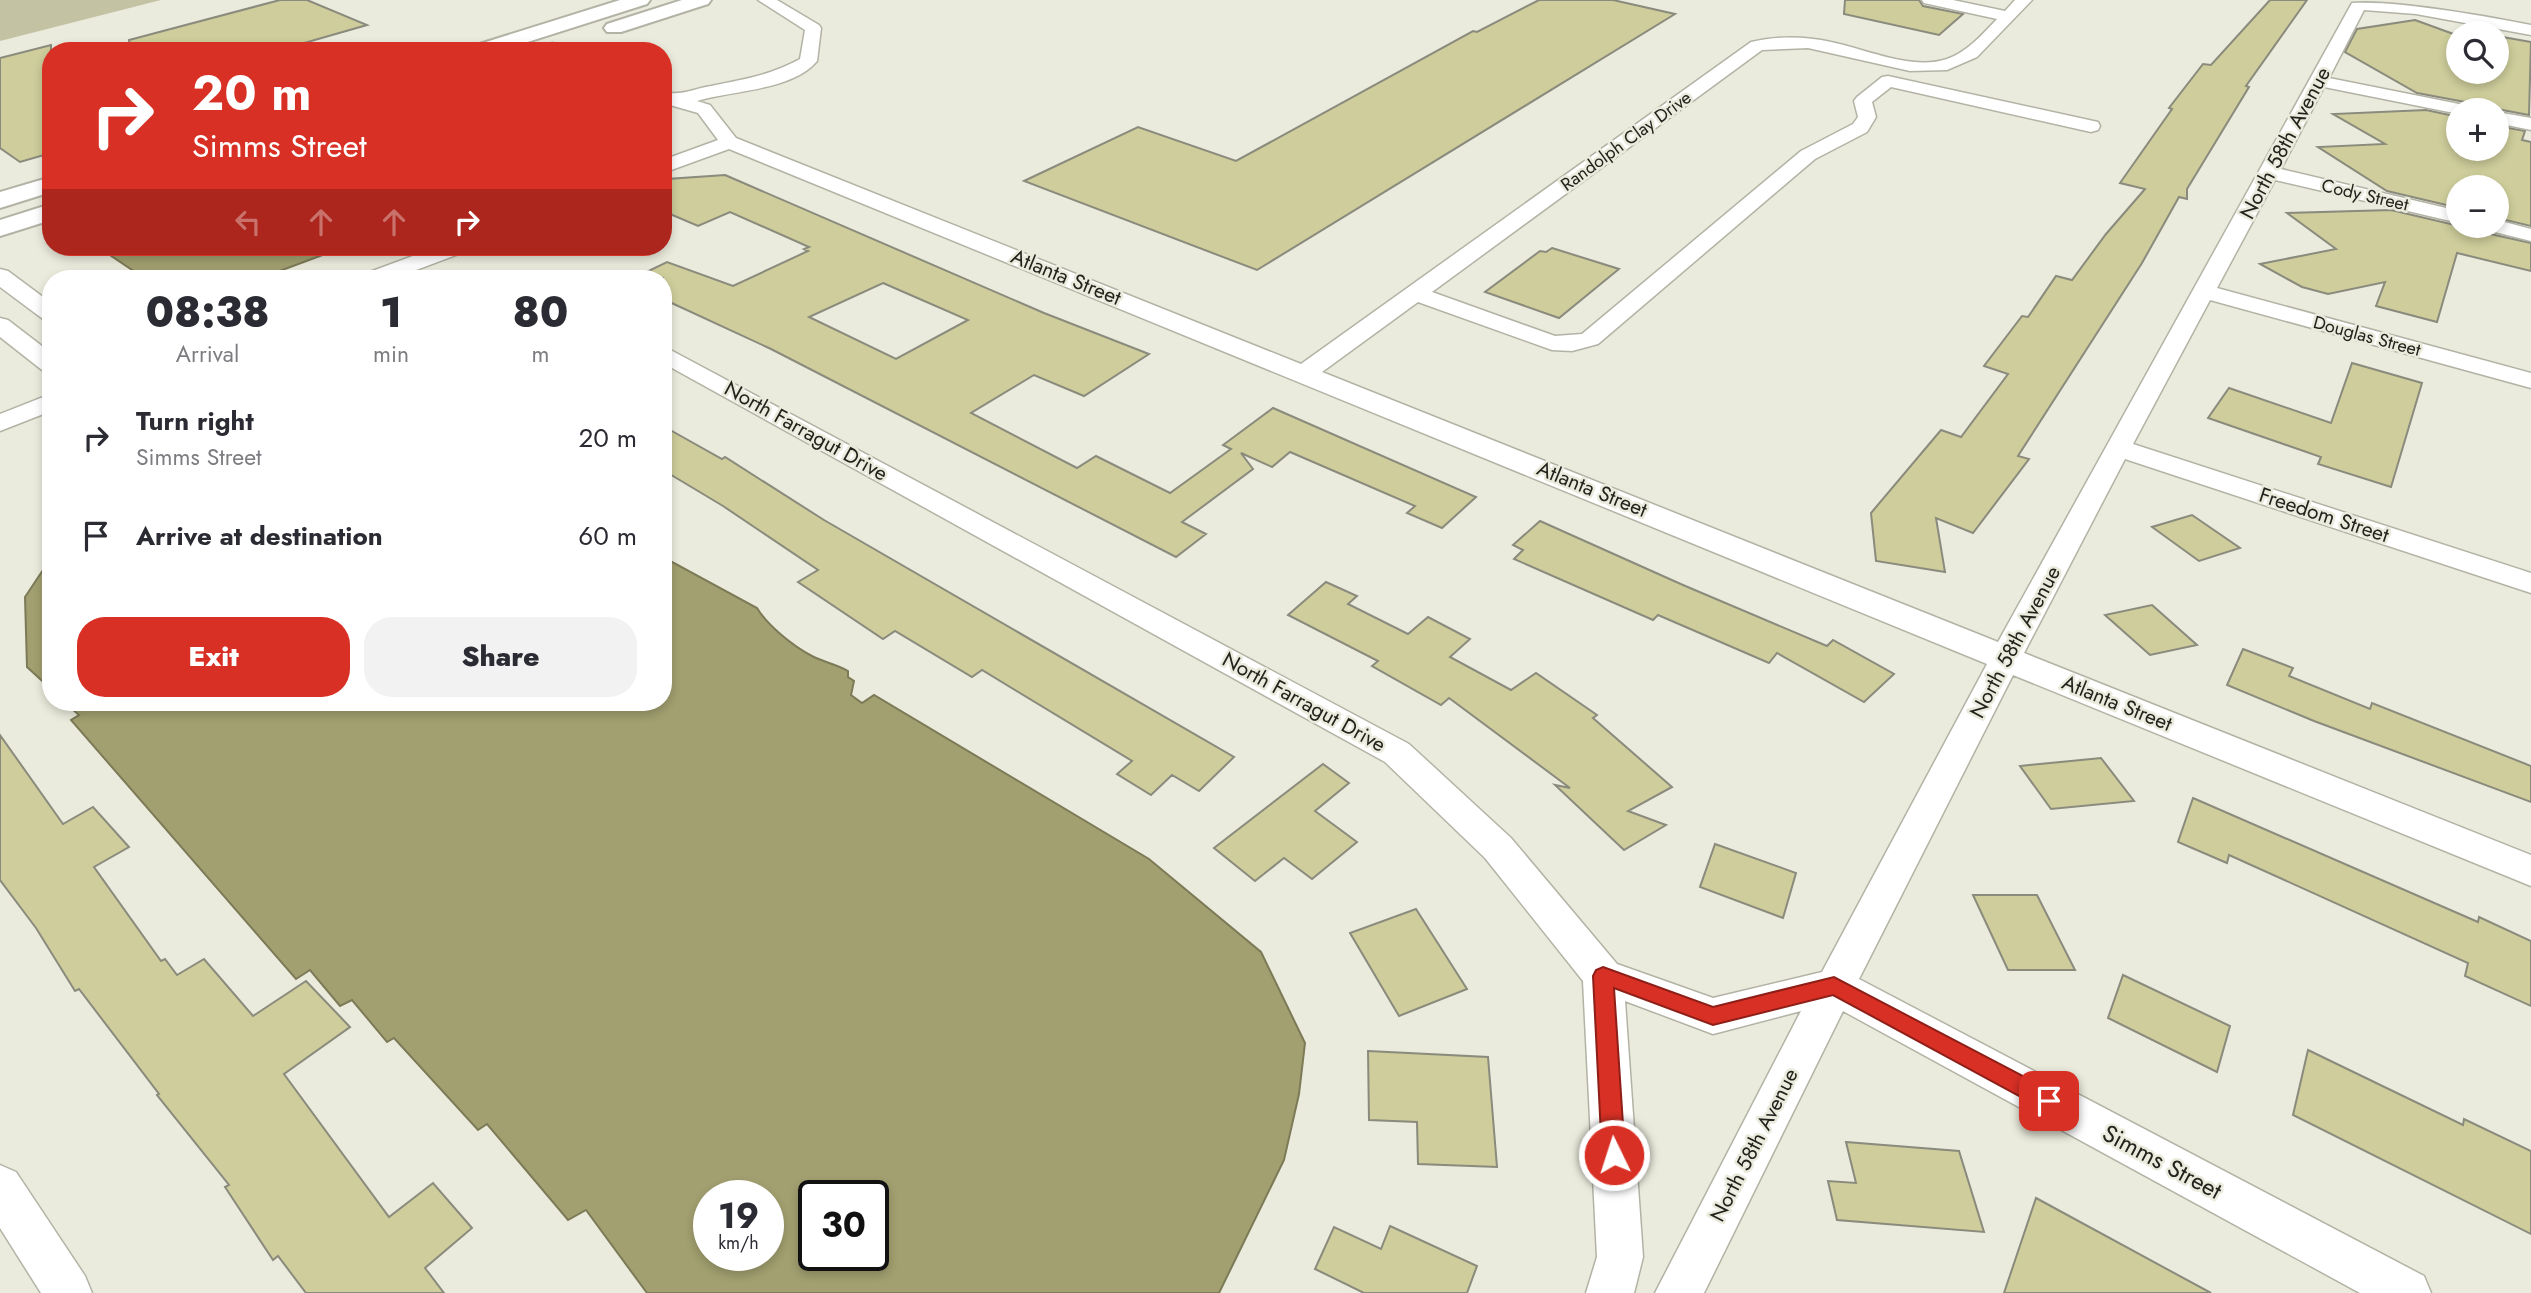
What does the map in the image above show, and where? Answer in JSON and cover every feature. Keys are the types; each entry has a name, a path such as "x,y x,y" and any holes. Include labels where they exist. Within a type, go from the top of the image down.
{"main road":[{"path":"506,42 640,0"},
{"path":"576,42 701,0"},
{"path":"0,202 39,188"},
{"path":"0,229 42,215"}],"street":[{"path":"672,99 752,85 783,75 808,61 813,28 766,0"},
{"path":"1930,0 2007,16"},
{"name":"Randolph Clay Drive","path":"1305,373 1757,46 1782,41 1818,44 1913,66 1944,66 1961,60 2024,0"},
{"name":"North 58th Avenue","path":"1679,1293 1834,986 2006,657 2118,448 2271,173 2358,6 2368,3 2531,30"},
{"path":"1416,294 1552,343 1572,344 1590,338 1808,155 1860,128 1867,117 1863,101 1888,81 2091,126"},
{"path":"2319,81 2446,106"},
{"path":"672,101 704,109 729,142 672,164"},
{"path":"2509,119 2531,124"},
{"name":"Atlanta Street","path":"729,142 2531,871"},
{"name":"Cody Street","path":"2271,173 2446,214"},
{"path":"2509,229 2531,234"},
{"path":"396,270 432,256"},
{"path":"0,275 42,307"},
{"name":"Douglas Street","path":"2204,291 2531,381"},
{"path":"0,325 42,358"},
{"name":"North Farragut Drive","path":"672,358 1397,753 1499,848 1603,976"},
{"path":"0,423 42,406"},
{"name":"Freedom Street","path":"2118,448 2531,583"},
{"path":"1611,1293 1620,1257 1603,976 1713,1016 1834,986"},
{"name":"Simms Street","path":"1834,986 2407,1293"},
{"path":"0,1188 68,1293"}],"green space":[{"path":"0,0 161,0 0,41"}],"shaded area":[{"path":"111,256 320,256 282,270 132,270"},
{"path":"672,562 757,608 774,628 805,652 848,671 848,677 854,681 851,695 862,703 874,695 1149,859 1261,952 1305,1043 1299,1094 1284,1160 1219,1293 647,1293 586,1210 568,1220 487,1124 478,1130 394,1038 387,1042 352,1000 340,1006 310,970 296,979 71,720 79,715 74,711 672,711"},
{"path":"42,572 42,681 27,667 25,597"}],"building":[{"path":"280,0 307,0 367,25 308,42 129,40"},
{"path":"1539,0 1613,0 1675,14 1257,270 1024,181 1138,127 1236,161 1473,31 1477,32"},
{"path":"1845,0 1919,0 1923,6 1963,14 1939,35 1844,14"},
{"path":"2270,0 2307,0 2246,86 2249,87 2187,189 2187,199 2179,197 2142,263 2018,456 2029,459 1973,533 1936,518 1945,572 1876,561 1871,513 1941,430 1961,437 2008,374 1984,366 2022,316 2028,317 2056,276 2072,280 2106,234 2145,189 2120,183 2172,109 2169,108 2203,64 2211,65"},
{"path":"2415,20 2446,31 2446,84 2509,84 2509,38 2531,42 2529,115 2509,111 2509,98 2446,98 2417,93 2345,52 2357,29"},
{"path":"42,47 42,156 20,162 0,148 0,58"},
{"path":"2426,110 2446,114 2446,161 2509,161 2509,128 2525,131 2522,140 2531,142 2531,226 2509,221 2509,175 2446,175 2446,205 2387,191 2318,147 2385,144 2333,114"},
{"path":"725,175 1044,313 1149,354 1084,396 1034,375 971,413 1077,468 1096,456 1170,493 1231,449 1223,445 1273,408 1476,497 1442,528 1407,513 1415,506 1290,452 1272,467 1241,453 1253,469 1182,522 1206,534 1176,557 771,349 672,303 672,270 650,270 667,262 733,286 808,251 804,249 809,247 730,212 698,226 672,215 672,179","holes":["883,283 968,320 896,359 809,317"]},
{"path":"2391,210 2446,223 2446,238 2508,238 2531,243 2531,271 2457,253 2437,322 2376,306 2385,282 2328,294 2302,287 2260,264 2336,249 2287,213"},
{"path":"1552,248 1619,269 1559,318 1485,292 1540,251 1546,252"},
{"path":"2352,363 2422,383 2391,487 2318,464 2321,457 2208,418 2229,388 2331,423"},
{"path":"672,431 722,459 725,457 824,520 1234,757 1199,791 1172,775 1151,795 1117,774 1132,761 982,670 972,677 895,631 883,639 798,582 818,570 672,475"},
{"path":"2192,515 2240,548 2199,561 2152,527"},
{"path":"1540,521 1827,646 1833,640 1894,674 1864,702 1777,653 1769,663 1658,615 1653,620 1514,559 1523,550 1513,545"},
{"path":"1326,582 1357,596 1348,604 1408,634 1428,617 1470,639 1450,657 1511,690 1536,673 1597,715 1593,718 1672,787 1628,811 1666,825 1624,850 1555,785 1570,788 1449,698 1441,705 1372,666 1378,661 1288,615"},
{"path":"2152,605 2197,645 2150,655 2105,615"},
{"path":"2243,649 2293,668 2289,676 2370,709 2372,703 2531,766 2531,802 2314,721 2227,685"},
{"path":"0,735 63,824 93,807 129,847 94,867 161,961 165,959 177,975 204,959 253,1016 306,981 350,1027 284,1074 389,1217 433,1183 472,1228 425,1268 444,1293 306,1293 278,1256 273,1260 225,1187 229,1185 157,1095 159,1094 79,989 75,991 36,928 0,880"},
{"path":"2101,758 2134,801 2051,809 2020,766"},
{"path":"1323,764 1349,783 1315,811 1357,842 1312,879 1284,858 1255,881 1214,848"},
{"path":"2193,798 2478,922 2479,917 2531,941 2531,1006 2465,976 2468,963 2229,855 2227,863 2178,842"},
{"path":"1715,844 1796,873 1783,918 1700,887"},
{"path":"1973,895 2037,895 2075,970 2008,970"},
{"path":"1416,909 1467,989 1399,1016 1350,933"},
{"path":"2123,975 2230,1026 2217,1072 2108,1018"},
{"path":"2308,1050 2463,1125 2464,1119 2531,1151 2531,1234 2293,1115"},
{"path":"1368,1051 1488,1057 1497,1167 1418,1164 1417,1122 1369,1120"},
{"path":"1846,1142 1959,1151 1984,1232 1837,1220 1828,1181 1856,1183"},
{"path":"2036,1198 2211,1293 2004,1293"},
{"path":"1390,1226 1477,1266 1467,1293 1364,1293 1315,1269 1334,1227 1381,1249"}],"route":[{"path":"1614,1155 1603,976 1713,1016 1834,986 2049,1101"}]}
